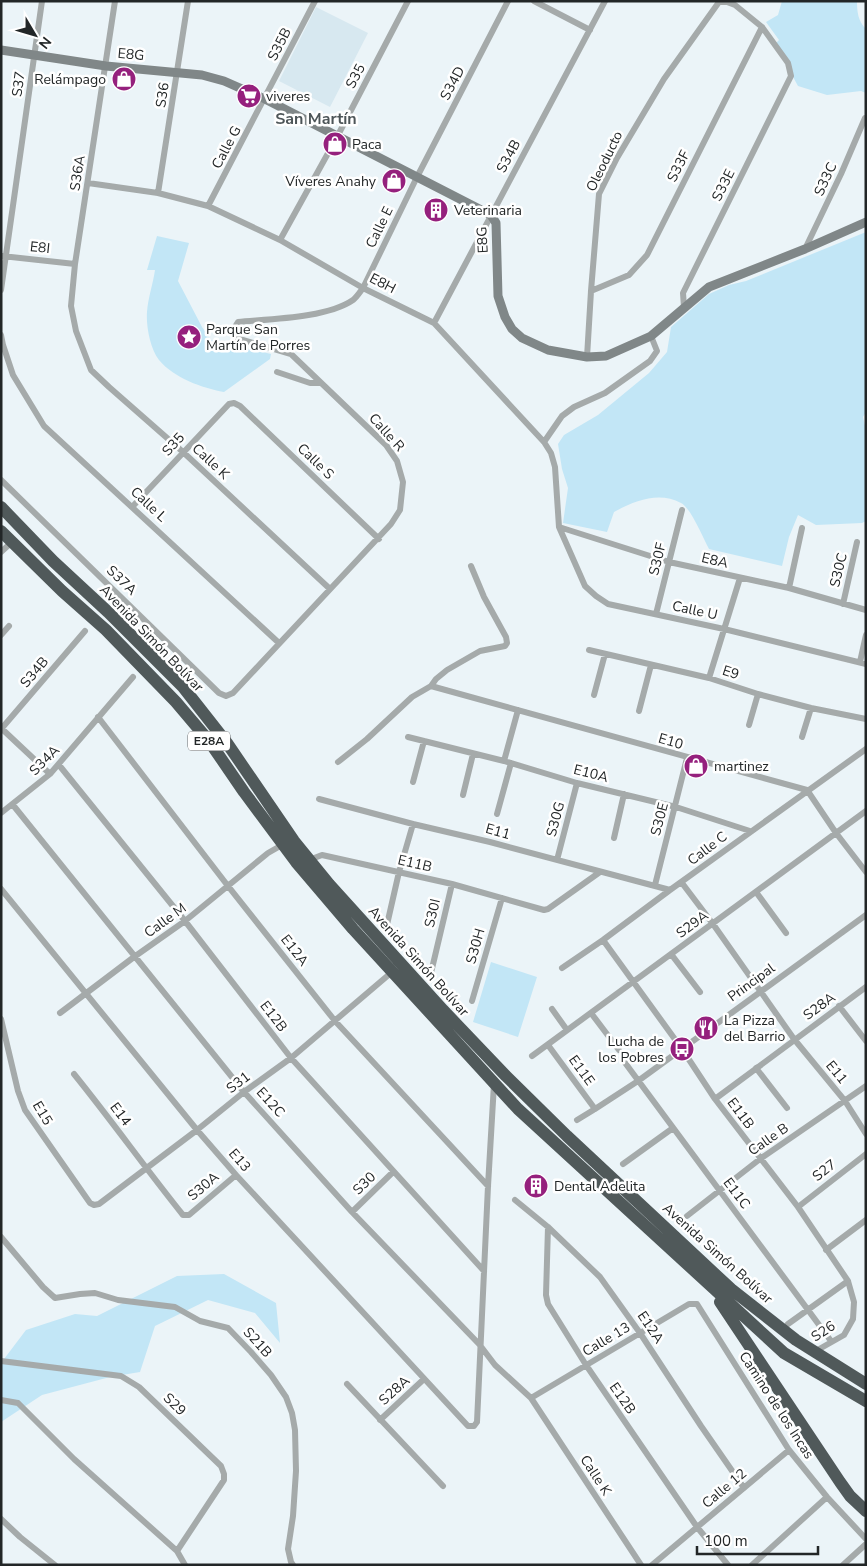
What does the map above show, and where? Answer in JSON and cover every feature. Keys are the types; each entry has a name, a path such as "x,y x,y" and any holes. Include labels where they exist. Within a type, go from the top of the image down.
{"highway":[{"name":"Avenida Simón Bolívar","path":"1,508 183,687 253,780 294,842 309,860 443,1010 566,1136 731,1289 796,1340 866,1384"},
{"name":"Avenida Simón Bolívar","path":"1,531 106,630 176,702 209,741 282,845 392,972 524,1115 784,1353 866,1401"},
{"path":"709,1286 840,1482 850,1496 866,1511"}],"street":[{"name":"S37","path":"1,290 3,256 42,1"},
{"name":"S36A","path":"82,348 71,306 75,264 115,1"},
{"name":"S36","path":"158,193 188,1"},
{"name":"S35B","path":"265,99 315,1"},
{"name":"S35","path":"280,240 338,137 408,1"},
{"name":"S34D","path":"417,177 508,1"},
{"path":"534,1 590,30"},
{"name":"S34B","path":"434,323 605,1"},
{"path":"719,2 727,2 735,6 762,27"},
{"name":"Oleoducto","path":"587,357 599,194 617,158 664,79 719,2"},
{"name":"S33E","path":"684,306 683,293 791,76 788,63 762,27"},
{"name":"S33F","path":"591,291 629,275 646,255 762,27"},
{"name":"E8G","path":"1,50 106,66 202,75 224,81 265,99 491,215 496,223 498,296 502,312 512,329 522,338 548,350 587,357 606,356 651,336 708,287 762,267 866,222"},
{"name":"Calle G","path":"208,206 265,99"},
{"name":"S33C","path":"805,249 841,174 864,118"},
{"name":"Calle E","path":"364,288 417,177"},
{"name":"E8H","path":"88,183 158,193 208,206 280,240 364,288 434,323 544,442 552,454 555,467 560,528"},
{"name":"E8I","path":"3,256 75,264"},
{"name":"Calle R","path":"226,696 233,692 392,524 400,510 403,482 397,461 386,445 291,354 236,338 233,330 238,322 296,316 341,307 355,298 364,288"},
{"name":"Calle L","path":"1,335 13,376 44,426 279,643"},
{"path":"544,442 562,416 574,407 605,394 650,361 657,351 651,336"},
{"name":"Calle K","path":"82,348 91,370 109,388 184,452 330,589"},
{"path":"277,372 310,383 321,383"},
{"name":"S35","path":"132,506 229,404 234,403"},
{"name":"Calle S","path":"234,403 240,406 379,539"},
{"name":"S37A","path":"1,480 219,693 226,696"},
{"name":"S30F","path":"656,614 682,510"},
{"name":"E8A","path":"560,528 669,562 789,588 866,610"},
{"name":"Calle U","path":"560,528 585,586 608,604 724,628 863,663"},
{"path":"789,588 802,528"},
{"path":"1,552 12,542"},
{"name":"S30C","path":"843,604 857,542"},
{"path":"338,762 367,739 412,697 431,686 446,670 480,651 504,646 507,643 506,637 484,597 471,566"},
{"path":"709,678 740,578"},
{"path":"1,635 9,626"},
{"name":"S34B","path":"2,728 85,631"},
{"path":"863,663 866,634"},
{"name":"E9","path":"589,650 709,678 758,694 811,708 866,719"},
{"path":"594,695 605,654"},
{"path":"639,711 651,665"},
{"name":"S34A","path":"1,813 59,765 133,678"},
{"name":"E10","path":"431,686 807,790"},
{"path":"749,725 758,694"},
{"path":"802,737 811,708"},
{"path":"497,814 518,710"},
{"name":"E12A","path":"98,717 334,1021 488,1186"},
{"path":"2,728 50,774"},
{"name":"E10A","path":"408,737 507,762 577,783 676,807 750,831"},
{"path":"413,782 424,742"},
{"name":"Calle C","path":"562,968 866,749"},
{"path":"463,795 473,754"},
{"name":"S30E","path":"655,885 687,758"},
{"name":"E12B","path":"59,765 185,921 291,1058 484,1271"},
{"name":"S30G","path":"557,860 577,783"},
{"path":"807,790 836,833 866,872"},
{"path":"614,838 624,794"},
{"name":"E11","path":"319,799 670,890"},
{"name":"E12C","path":"13,805 244,1092 352,1212 479,1344 496,1365 531,1398"},
{"name":"S29A","path":"532,1056 866,811"},
{"path":"386,929 399,872 413,824"},
{"name":"Calle M","path":"60,1013 185,921 268,853 282,845"},
{"name":"E11B","path":"309,860 322,855 452,884 544,910 600,872"},
{"name":"E11","path":"682,882 794,1039 845,1101 866,1134"},
{"name":"S30I","path":"430,977 452,884"},
{"name":"E13","path":"1,889 197,1130 236,1175 468,1426 474,1426 477,1422 479,1344"},
{"path":"756,892 786,933"},
{"name":"S30H","path":"472,1001 502,898"},
{"name":"Principal","path":"577,1120 596,1109 682,1049 866,915"},
{"name":"E11B","path":"603,940 682,1049 715,1099 798,1207 848,1281 854,1302"},
{"path":"671,954 700,992"},
{"name":"S31","path":"94,1205 99,1204 146,1169 244,1092 291,1058 392,972"},
{"name":"S28A","path":"715,1099 866,987"},
{"path":"839,1006 866,1041"},
{"path":"552,1009 567,1030"},
{"path":"591,1013 619,1050"},
{"name":"E15","path":"1,1019 18,1092 25,1110 90,1203 94,1205"},
{"name":"E11E","path":"548,1045 596,1109"},
{"name":"E11C","path":"623,1060 831,1341"},
{"path":"756,1068 787,1108"},
{"name":"E14","path":"74,1074 107,1114 146,1169 183,1216 186,1216"},
{"path":"479,1344 494,1083"},
{"name":"Calle B","path":"687,1216 760,1159 866,1086"},
{"path":"623,1164 673,1128"},
{"name":"S27","path":"798,1207 866,1154"},
{"name":"S30","path":"352,1212 394,1172"},
{"name":"S30A","path":"186,1216 236,1175"},
{"name":"E12A","path":"515,1200 548,1227 600,1277 744,1488"},
{"path":"826,1250 866,1220"},
{"name":"E12B","path":"548,1227 546,1295 548,1304 586,1365 697,1527 728,1565"},
{"name":"S21B","path":"1,1238 43,1287 55,1298 95,1294 118,1300 175,1307 200,1322 228,1328 251,1352 271,1375 286,1397 292,1413 295,1430 296,1471 293,1516 288,1549 293,1565"},
{"path":"788,1324 848,1281"},
{"name":"Calle 13","path":"531,1398 694,1302"},
{"name":"Camino de los Incas","path":"694,1302 789,1450 827,1497 866,1539"},
{"name":"S26","path":"817,1354 831,1341 844,1335 852,1319 854,1302"},
{"name":"S29","path":"4,1361 121,1376 139,1387 221,1466 224,1480 177,1551"},
{"name":"S28A","path":"380,1420 424,1379"},
{"path":"347,1384 443,1486"},
{"name":"Calle K","path":"531,1398 641,1565"},
{"path":"1,1400 18,1403 74,1459 177,1551 184,1565"},
{"name":"Calle 12","path":"652,1565 789,1450"},
{"path":"752,1565 827,1497"},
{"path":"1,1519 55,1565"},
{"path":"843,1565 866,1544"}],"shaded area":[{"path":"782,1 857,1 861,23 866,29 866,93 861,91 827,95 798,86 775,44 779,40 766,22 778,15"},
{"path":"316,7 368,33 330,107 279,81"},
{"path":"866,232 866,412 863,417 866,430 866,521 862,523 816,525 798,515 789,537 782,566 709,549 689,511 681,503 673,499 647,499 630,504 614,512 607,532 563,523 568,488 562,469 558,444 564,435 598,415 649,373 667,352 671,327 709,294"},
{"path":"157,236 189,243 178,281 202,327 211,340 271,354 270,359 224,392 198,385 180,377 159,360 153,349 149,337 147,312 155,270 147,270"},
{"path":"491,962 537,977 518,1037 473,1022"},
{"path":"224,1274 276,1303 280,1343 255,1313 208,1300 155,1326 140,1372 110,1377 42,1395 1,1422 1,1363 26,1330 75,1314 97,1316 177,1276"}],"place":[{"name":"Relámpago","path":"124,79"},
{"name":"viveres","path":"249,96"},
{"name":"Paca","path":"335,144"},
{"name":"Víveres Anahy","path":"394,181"},
{"name":"Veterinaria","path":"436,210"},
{"name":"Parque San Martín de Porres","path":"189,337"},
{"name":"martinez","path":"696,766"},
{"name":"La Pizza del Barrio","path":"706,1028"},
{"name":"Lucha de los Pobres","path":"682,1049"},
{"name":"Dental Adelita","path":"536,1186"}],"district":[{"name":"San Martín","path":"316,118"}]}
